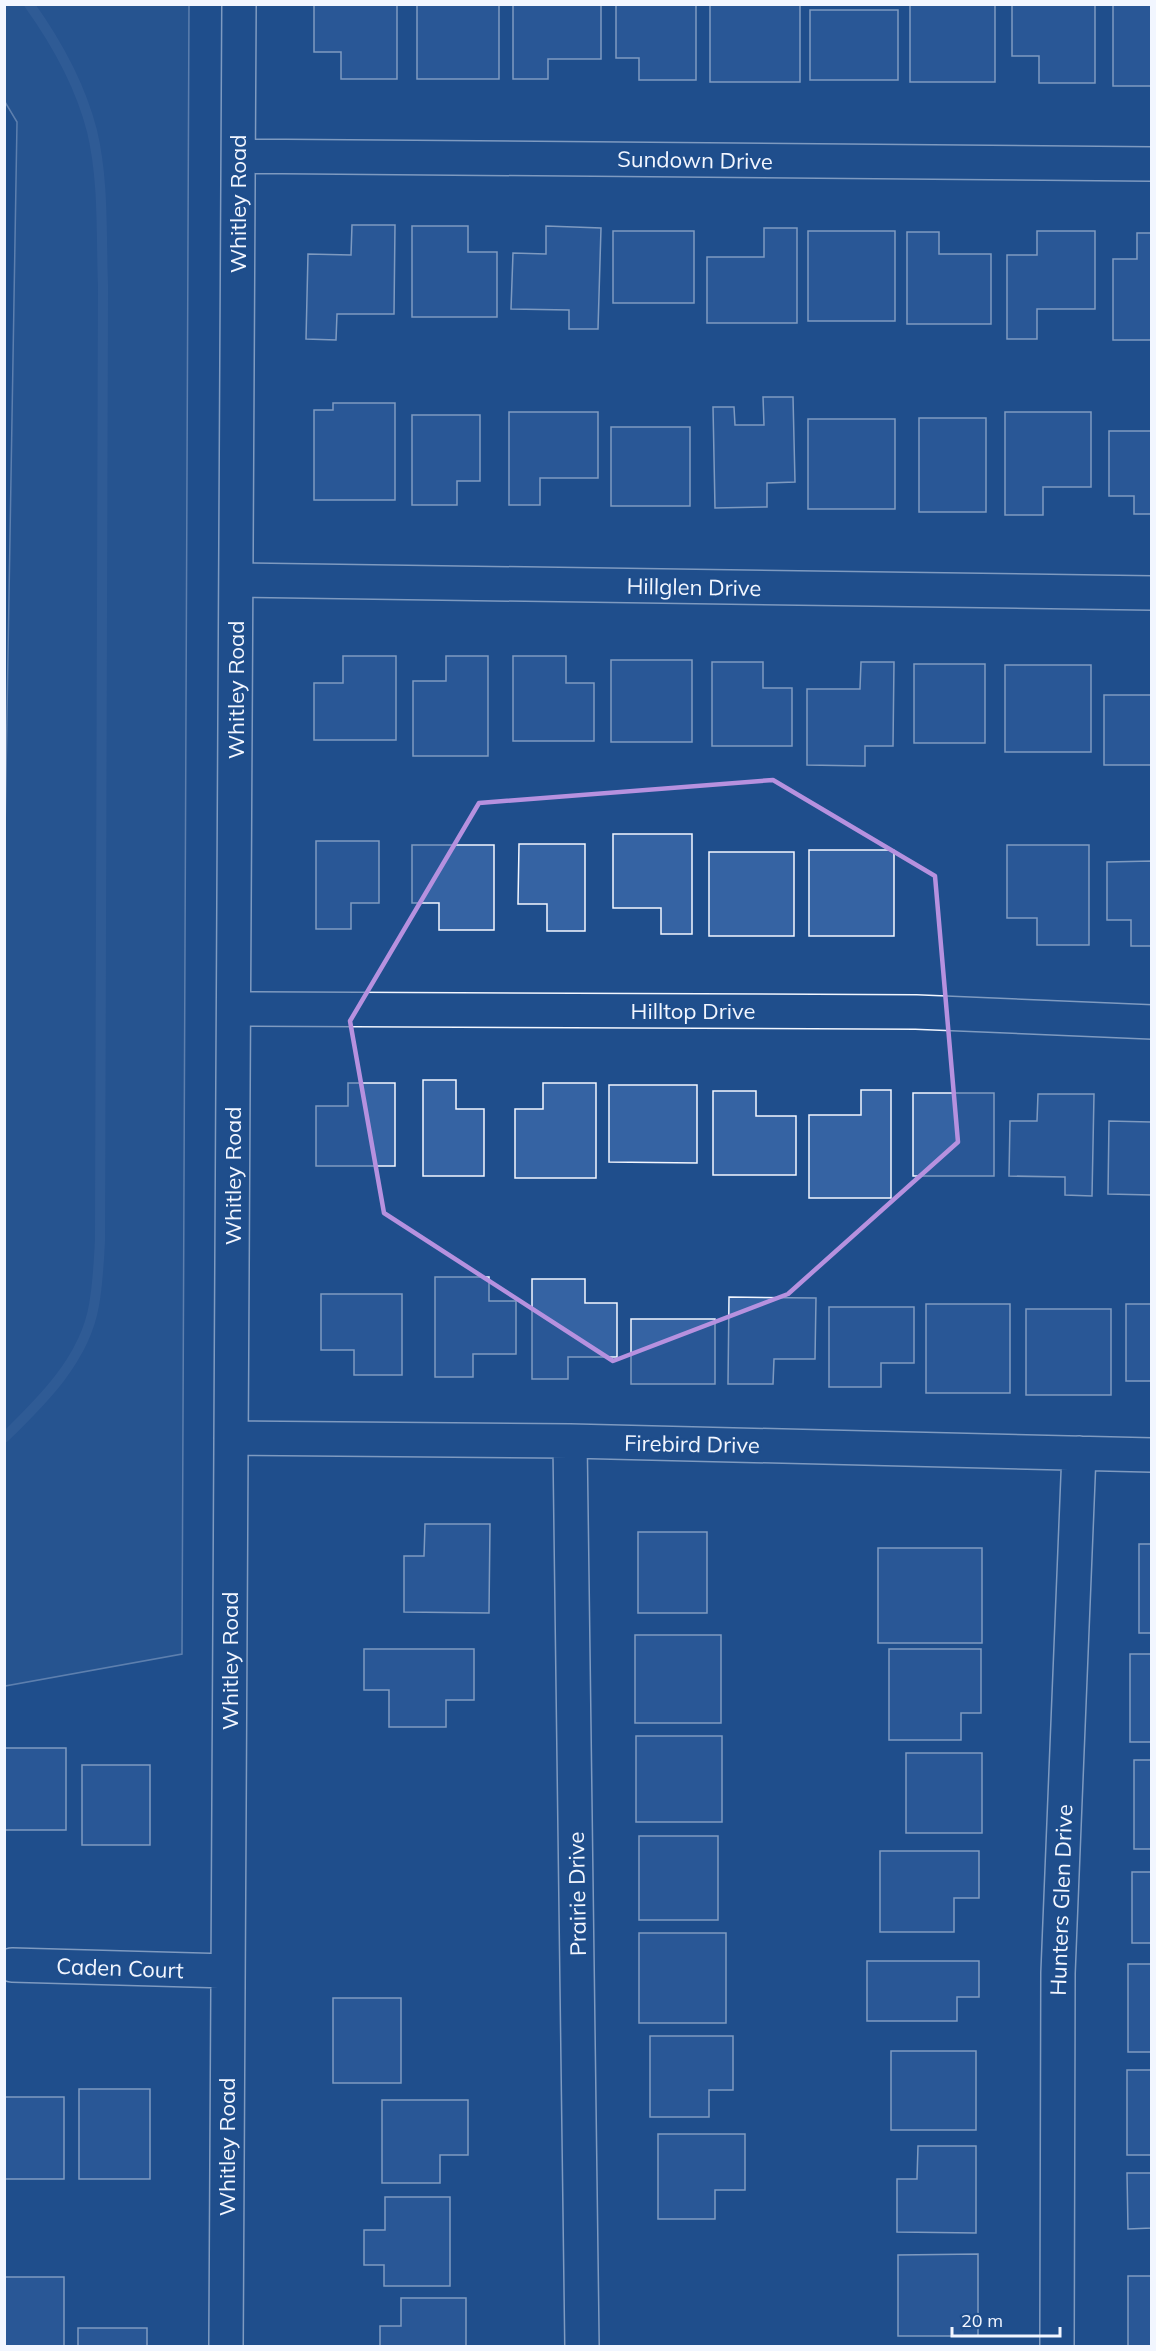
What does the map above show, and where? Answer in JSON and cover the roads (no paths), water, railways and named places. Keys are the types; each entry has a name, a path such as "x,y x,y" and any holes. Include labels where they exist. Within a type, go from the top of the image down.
{"street":[{"name":"Whitley Road","path":"226,2346 239,4"},
{"name":"Sundown Drive","path":"238,156 1152,165"},
{"name":"Hillglen Drive","path":"237,580 1152,593"},
{"name":"Hilltop Drive","path":"234,1009 916,1012 1152,1022"},
{"name":"Firebird Drive","path":"231,1438 570,1442 1152,1455"},
{"name":"Prairie Drive","path":"570,1442 582,2346"},
{"name":"Hunters Glen Drive","path":"1057,2346 1058,1973 1079,1454"},
{"name":"Caden Court","path":"12,1965 228,1971"}],"waterway":[{"path":"4,1438 60,1378 81,1343 94,1305 100,1240 103,286 100,189 96,150 81,97 58,49 29,4"}]}
